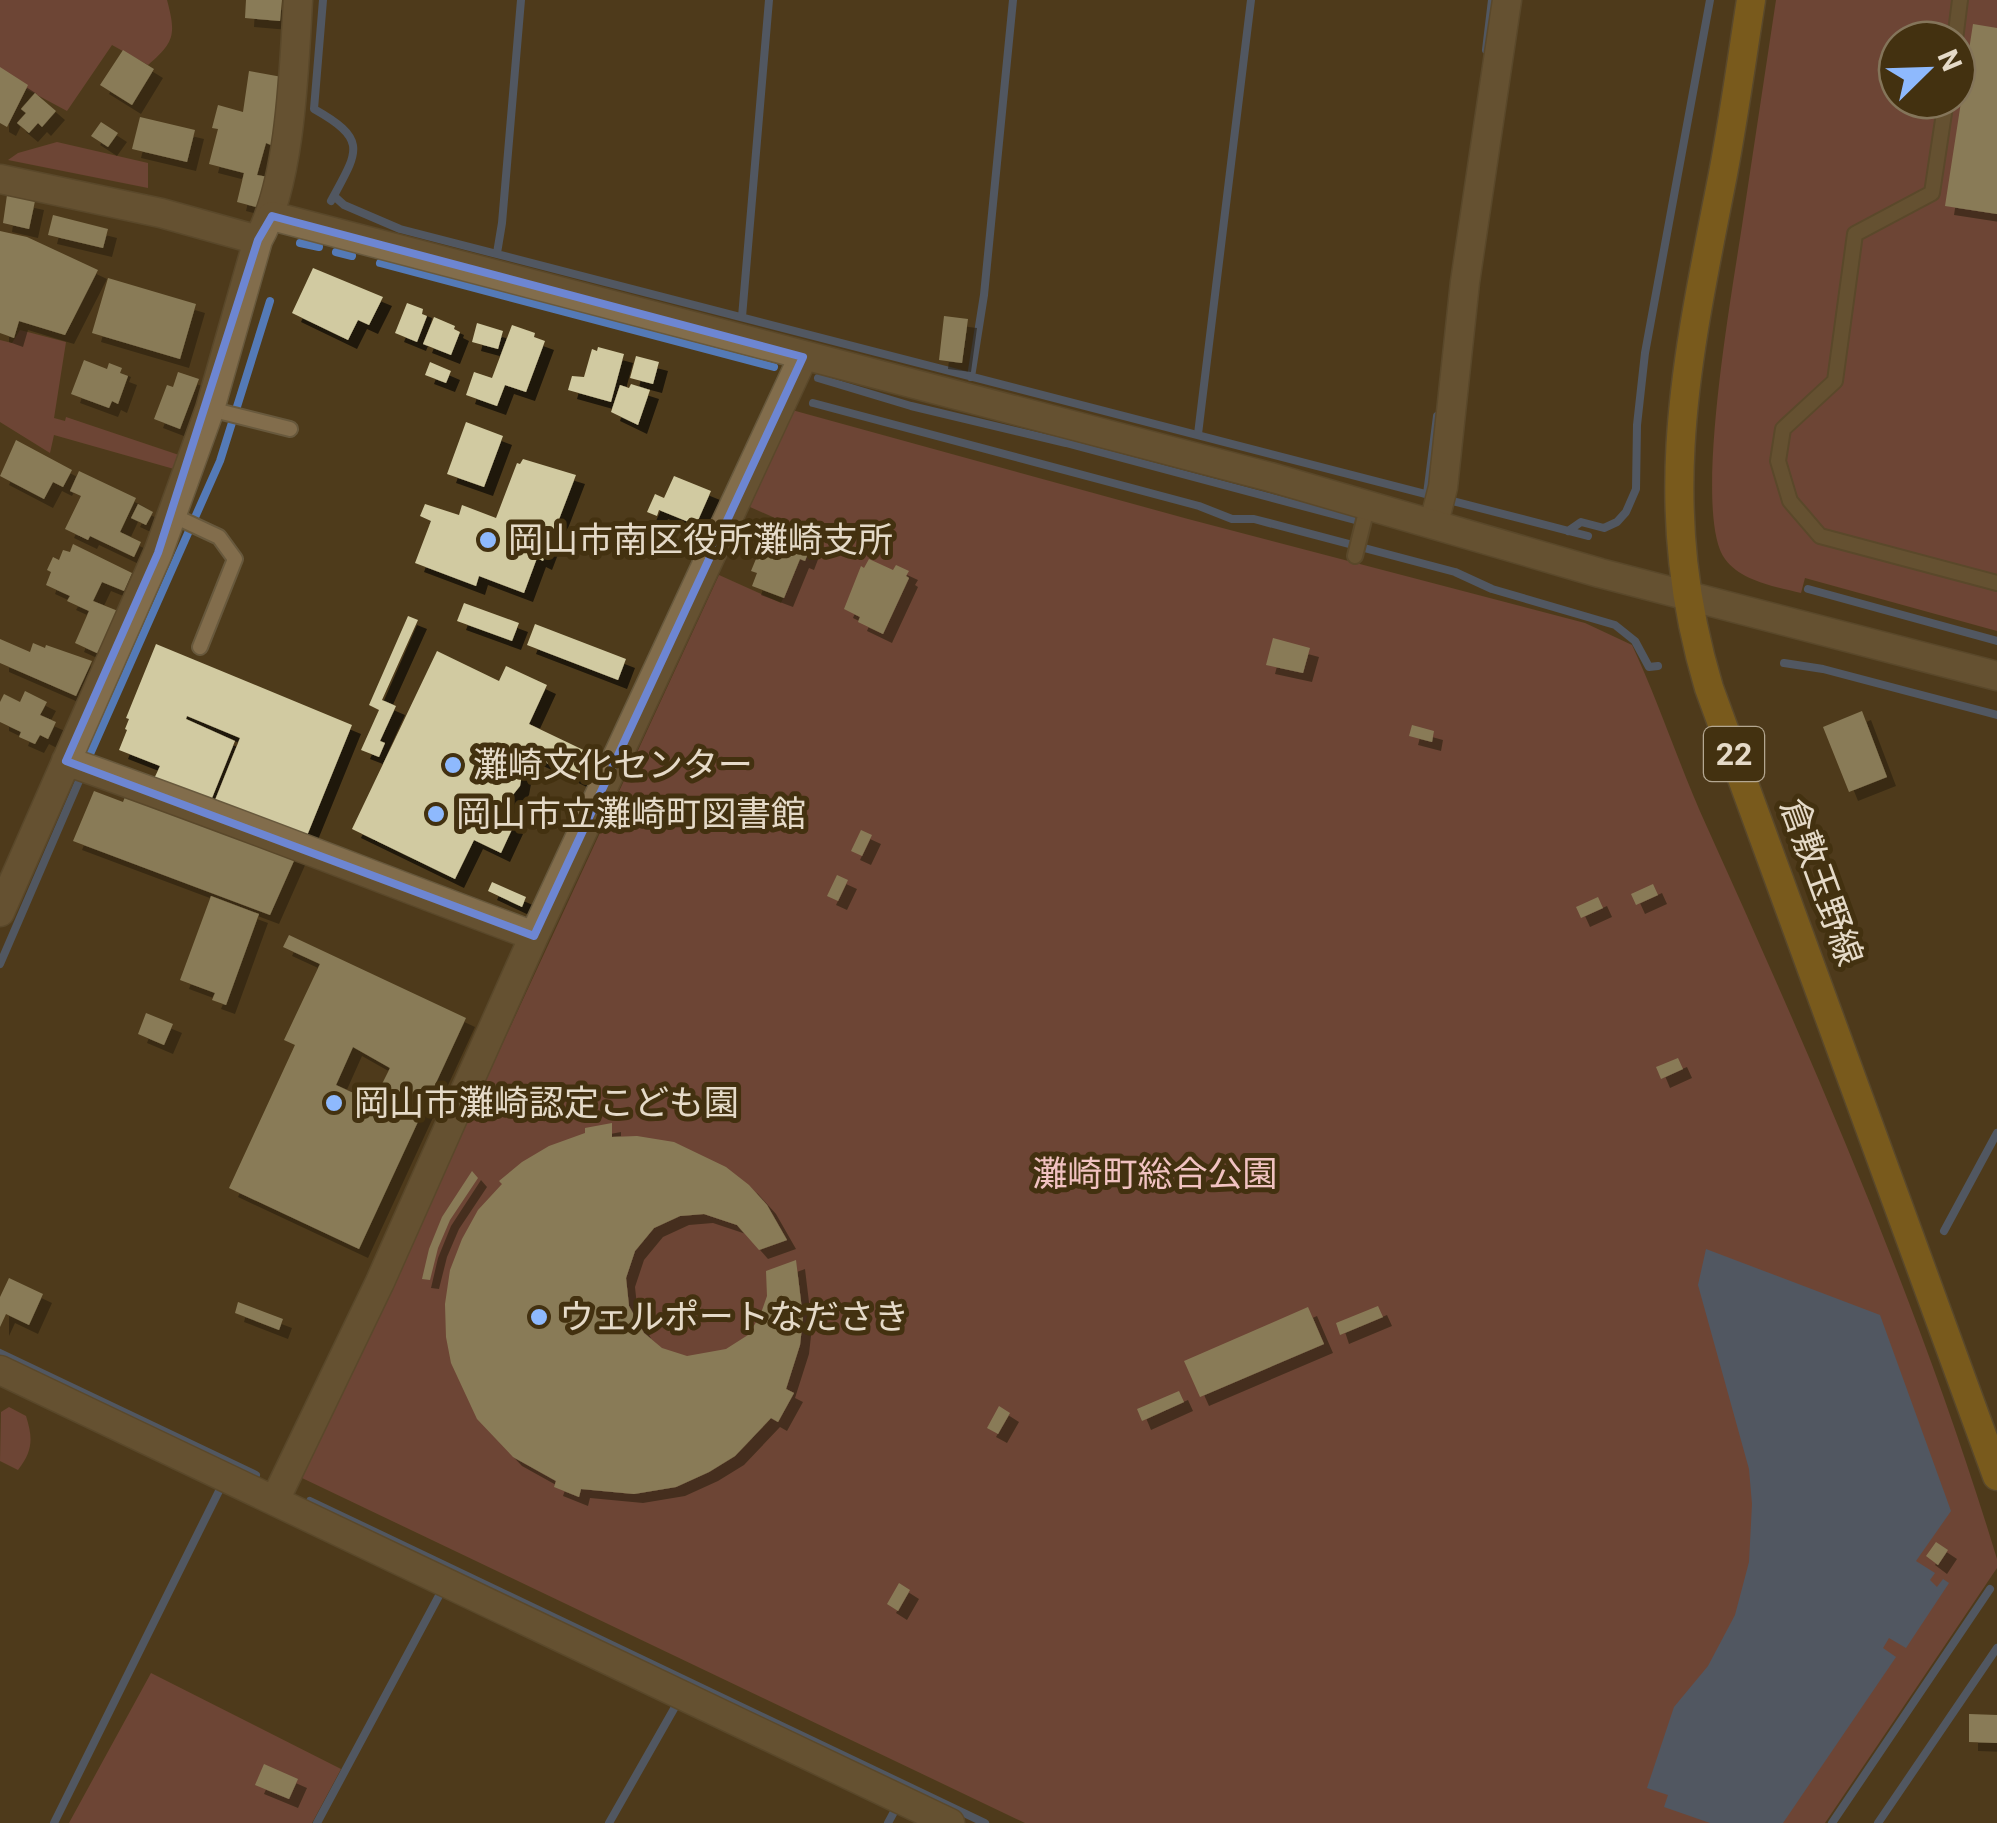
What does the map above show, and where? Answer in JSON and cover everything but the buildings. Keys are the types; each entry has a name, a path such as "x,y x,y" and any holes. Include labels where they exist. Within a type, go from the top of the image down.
{"main road":[{"name":"倉敷玉野線","path":"1751,0 1684,390 1679,474 1686,595 1710,688 1997,1476"}],"street":[{"path":"0,912 78,766 226,413 293,87 298,0"},
{"path":"1438,507 1465,282 1507,0"},
{"path":"0,179 161,214 265,228 804,357 1368,504 1438,507 1516,550 1997,676"},
{"path":"275,1500 405,1228 534,936 804,357"},
{"path":"78,766 534,936"},
{"path":"0,1370 950,1823"}],"lane":[{"path":"1943,120 1932,193 1855,234 1834,381 1783,429 1778,461 1790,501 1820,536 1997,582"},
{"path":"226,413 290,429"},
{"path":"1355,556 1368,504"},
{"path":"184,520 219,537 235,559 200,647"}],"highlighted area":[{"path":"272,216 803,357 534,936 66,761 158,553 258,240"}],"green space":[{"path":"0,0 167,0 171,37 148,65 112,45 67,111 0,75"},
{"path":"1776,0 1997,0 1997,631 1805,578 1801,593 1781,588 1749,578 1725,559 1716,534 1713,448"},
{"path":"57,142 148,163 148,188 8,160 18,153"},
{"path":"20,330 66,342 54,418 65,421 66,417 179,455 174,469 54,435 50,453 0,422 0,340 12,343"},
{"name":"灘崎町総合公園","path":"792,410 1585,623 1632,645 1697,805 1864,1188 1935,1372 1997,1559 1997,1568 1825,1823 1025,1823 302,1478 719,575 781,603 811,534 750,507"},
{"path":"9,1407 26,1416 30,1431 27,1457 18,1470 0,1461 1,1412"},
{"path":"151,1673 341,1769 312,1823 69,1823"}],"water":[{"path":"1706,1249 1880,1315 1951,1511 1916,1561 1935,1573 1930,1580 1937,1587 1943,1579 1949,1583 1906,1648 1889,1638 1883,1648 1896,1657 1783,1823 1710,1823 1664,1807 1668,1795 1647,1788 1674,1707 1708,1666 1735,1615 1749,1562 1749,1469 1698,1285"}],"waterway":[{"path":"323,0 314,109 344,129 353,148 331,201"},
{"path":"497,253 521,0"},
{"path":"742,317 769,0"},
{"path":"971,377 984,295 1013,0"},
{"path":"1198,434 1251,0"},
{"path":"1486,50 1492,0"},
{"path":"1568,531 1581,522 1604,528 1617,522 1636,489 1637,425 1645,353 1710,0"},
{"path":"334,196 344,205 400,229 1588,536"},
{"path":"300,243 319,247"},
{"path":"336,252 352,256"},
{"path":"380,263 774,367"},
{"path":"87,761 220,461 270,301"},
{"path":"818,378 911,406 1355,520"},
{"path":"813,403 1199,506 1232,519 1254,519 1455,572 1492,589 1615,625 1635,641 1649,667 1658,666"},
{"path":"1427,494 1437,416"},
{"path":"1808,589 1997,641"},
{"path":"1784,663 1823,669 1997,715"},
{"path":"0,964 82,774"},
{"path":"1944,1231 1997,1133"},
{"path":"0,1353 256,1475"},
{"path":"54,1823 219,1491"},
{"path":"310,1501 985,1823"},
{"path":"1832,1823 1990,1589"},
{"path":"317,1823 441,1592"},
{"path":"1878,1823 1997,1648"},
{"path":"609,1823 675,1707"},
{"path":"888,1823 895,1810"}],"place":[{"name":"岡山市南区役所灘崎支所","path":"488,540"},
{"name":"灘崎文化センター","path":"453,765"},
{"name":"岡山市立灘崎町図書館","path":"436,814"},
{"name":"岡山市灘崎認定こども園","path":"334,1103"},
{"name":"ウェルポートなださき","path":"539,1317"}]}
